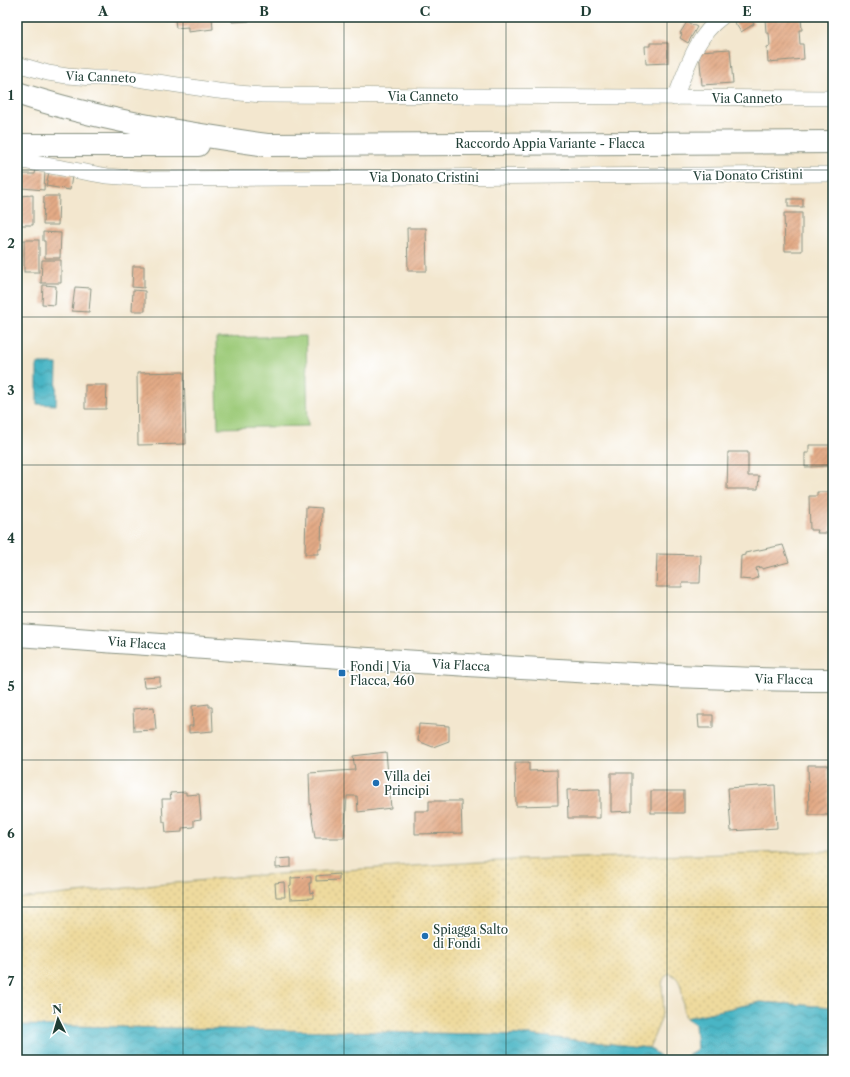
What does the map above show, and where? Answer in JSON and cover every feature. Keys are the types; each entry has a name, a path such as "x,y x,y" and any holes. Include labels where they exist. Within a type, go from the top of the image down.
{"main road":[{"path":"17,94 111,119 184,133 267,144"},
{"name":"Raccordo Appia Variante - Flacca","path":"267,144 833,142"},
{"path":"17,145 112,146 267,144"},
{"name":"Via Flacca","path":"17,635 439,664 743,678 833,680"}],"street":[{"path":"675,98 695,48 709,28 722,17"},
{"name":"Via Canneto","path":"17,64 48,73 67,76 92,78 131,78 218,91 262,95 833,98"},
{"name":"Via Donato Cristini","path":"17,160 114,177 150,180 833,174"}],"sand":[{"name":"Spiagga Salto di Fondi","path":"833,851 833,1007 760,1002 686,1018 681,986 675,976 669,973 663,980 661,1017 649,1048 530,1035 17,1025 17,899 245,876 514,860"}],"green space":[{"path":"306,336 308,426 218,428 216,338"}],"water":[{"path":"37,364 57,364 56,405 37,404"},
{"path":"760,1002 833,1007 833,1060 681,1060 697,1049 695,1024 686,1018"},
{"path":"17,1025 530,1035 649,1048 666,1060 17,1060"}],"building":[{"path":"164,17 212,17 213,29 188,32 188,27 176,28 175,19 165,20"},
{"path":"232,17 249,17 249,21 232,22"},
{"path":"738,17 749,17 754,24 741,32 733,20"},
{"path":"778,17 778,20 789,19 788,17 801,17 802,30 799,30 800,44 803,44 804,59 768,62 767,47 770,46 769,33 766,33 765,18"},
{"path":"687,22 697,27 688,43 680,38 682,34 680,33"},
{"path":"650,43 668,43 668,63 646,64 645,46 650,46"},
{"path":"730,49 733,83 702,85 699,51"},
{"path":"36,170 45,171 44,190 22,188 23,174 35,174"},
{"path":"49,172 72,176 70,190 46,186"},
{"path":"33,195 33,225 19,225 19,196"},
{"path":"44,196 59,196 58,225 43,225"},
{"path":"788,199 803,199 803,207 788,207"},
{"path":"784,213 802,213 802,251 785,251"},
{"path":"407,228 426,228 427,271 408,271"},
{"path":"43,232 61,233 60,258 45,258 45,241 43,241"},
{"path":"24,240 39,240 39,272 24,272"},
{"path":"42,260 61,260 61,283 41,283"},
{"path":"133,266 144,266 144,288 132,287"},
{"path":"43,285 56,286 55,305 42,304"},
{"path":"75,287 91,288 89,312 72,311"},
{"path":"133,290 145,291 145,311 132,311"},
{"path":"184,372 186,444 138,445 137,373"},
{"path":"85,385 107,385 106,409 85,409"},
{"path":"809,445 833,445 833,466 805,467 805,453 809,453"},
{"path":"728,452 748,452 748,476 759,476 758,489 727,489"},
{"path":"817,492 830,492 831,533 817,533 818,530 810,530 809,496 817,496"},
{"path":"306,507 322,508 321,549 318,549 318,554 305,554"},
{"path":"783,545 789,562 762,569 762,567 756,568 758,577 752,580 740,579 741,556 745,555 745,553"},
{"path":"657,554 701,555 700,583 682,583 682,587 656,587"},
{"path":"160,677 160,686 144,687 143,678"},
{"path":"209,704 209,707 212,707 213,731 189,733 189,726 193,726 192,706"},
{"path":"154,707 156,730 134,731 133,709"},
{"path":"698,715 713,715 713,728 699,728"},
{"path":"419,724 449,726 449,741 433,747 418,741"},
{"path":"386,752 391,808 358,812 357,796 347,796 344,838 315,838 310,803 309,773 355,770 353,756"},
{"path":"515,762 529,762 529,771 557,770 558,805 516,806"},
{"path":"808,765 828,765 829,815 809,815"},
{"path":"611,773 632,773 632,811 611,812"},
{"path":"775,785 777,828 731,831 728,788"},
{"path":"600,789 600,818 568,818 567,790"},
{"path":"651,791 684,791 684,813 651,813"},
{"path":"186,792 186,795 199,794 201,819 194,820 194,827 182,828 182,832 166,833 165,822 163,822 162,799 171,799 170,793"},
{"path":"429,801 461,801 462,833 415,834 415,811 429,811"},
{"path":"291,858 291,867 276,868 276,859"},
{"path":"339,874 339,880 316,881 316,876"},
{"path":"311,877 311,883 309,883 310,893 313,892 313,898 290,899 289,886 291,885 291,878"},
{"path":"284,882 285,897 276,897 275,883"}],"place":[{"name":"Fondi | Via Flacca, 460","path":"342,673"},
{"name":"Villa dei Principi","path":"376,783"},
{"name":"Spiagga Salto di Fondi","path":"425,936"}]}
